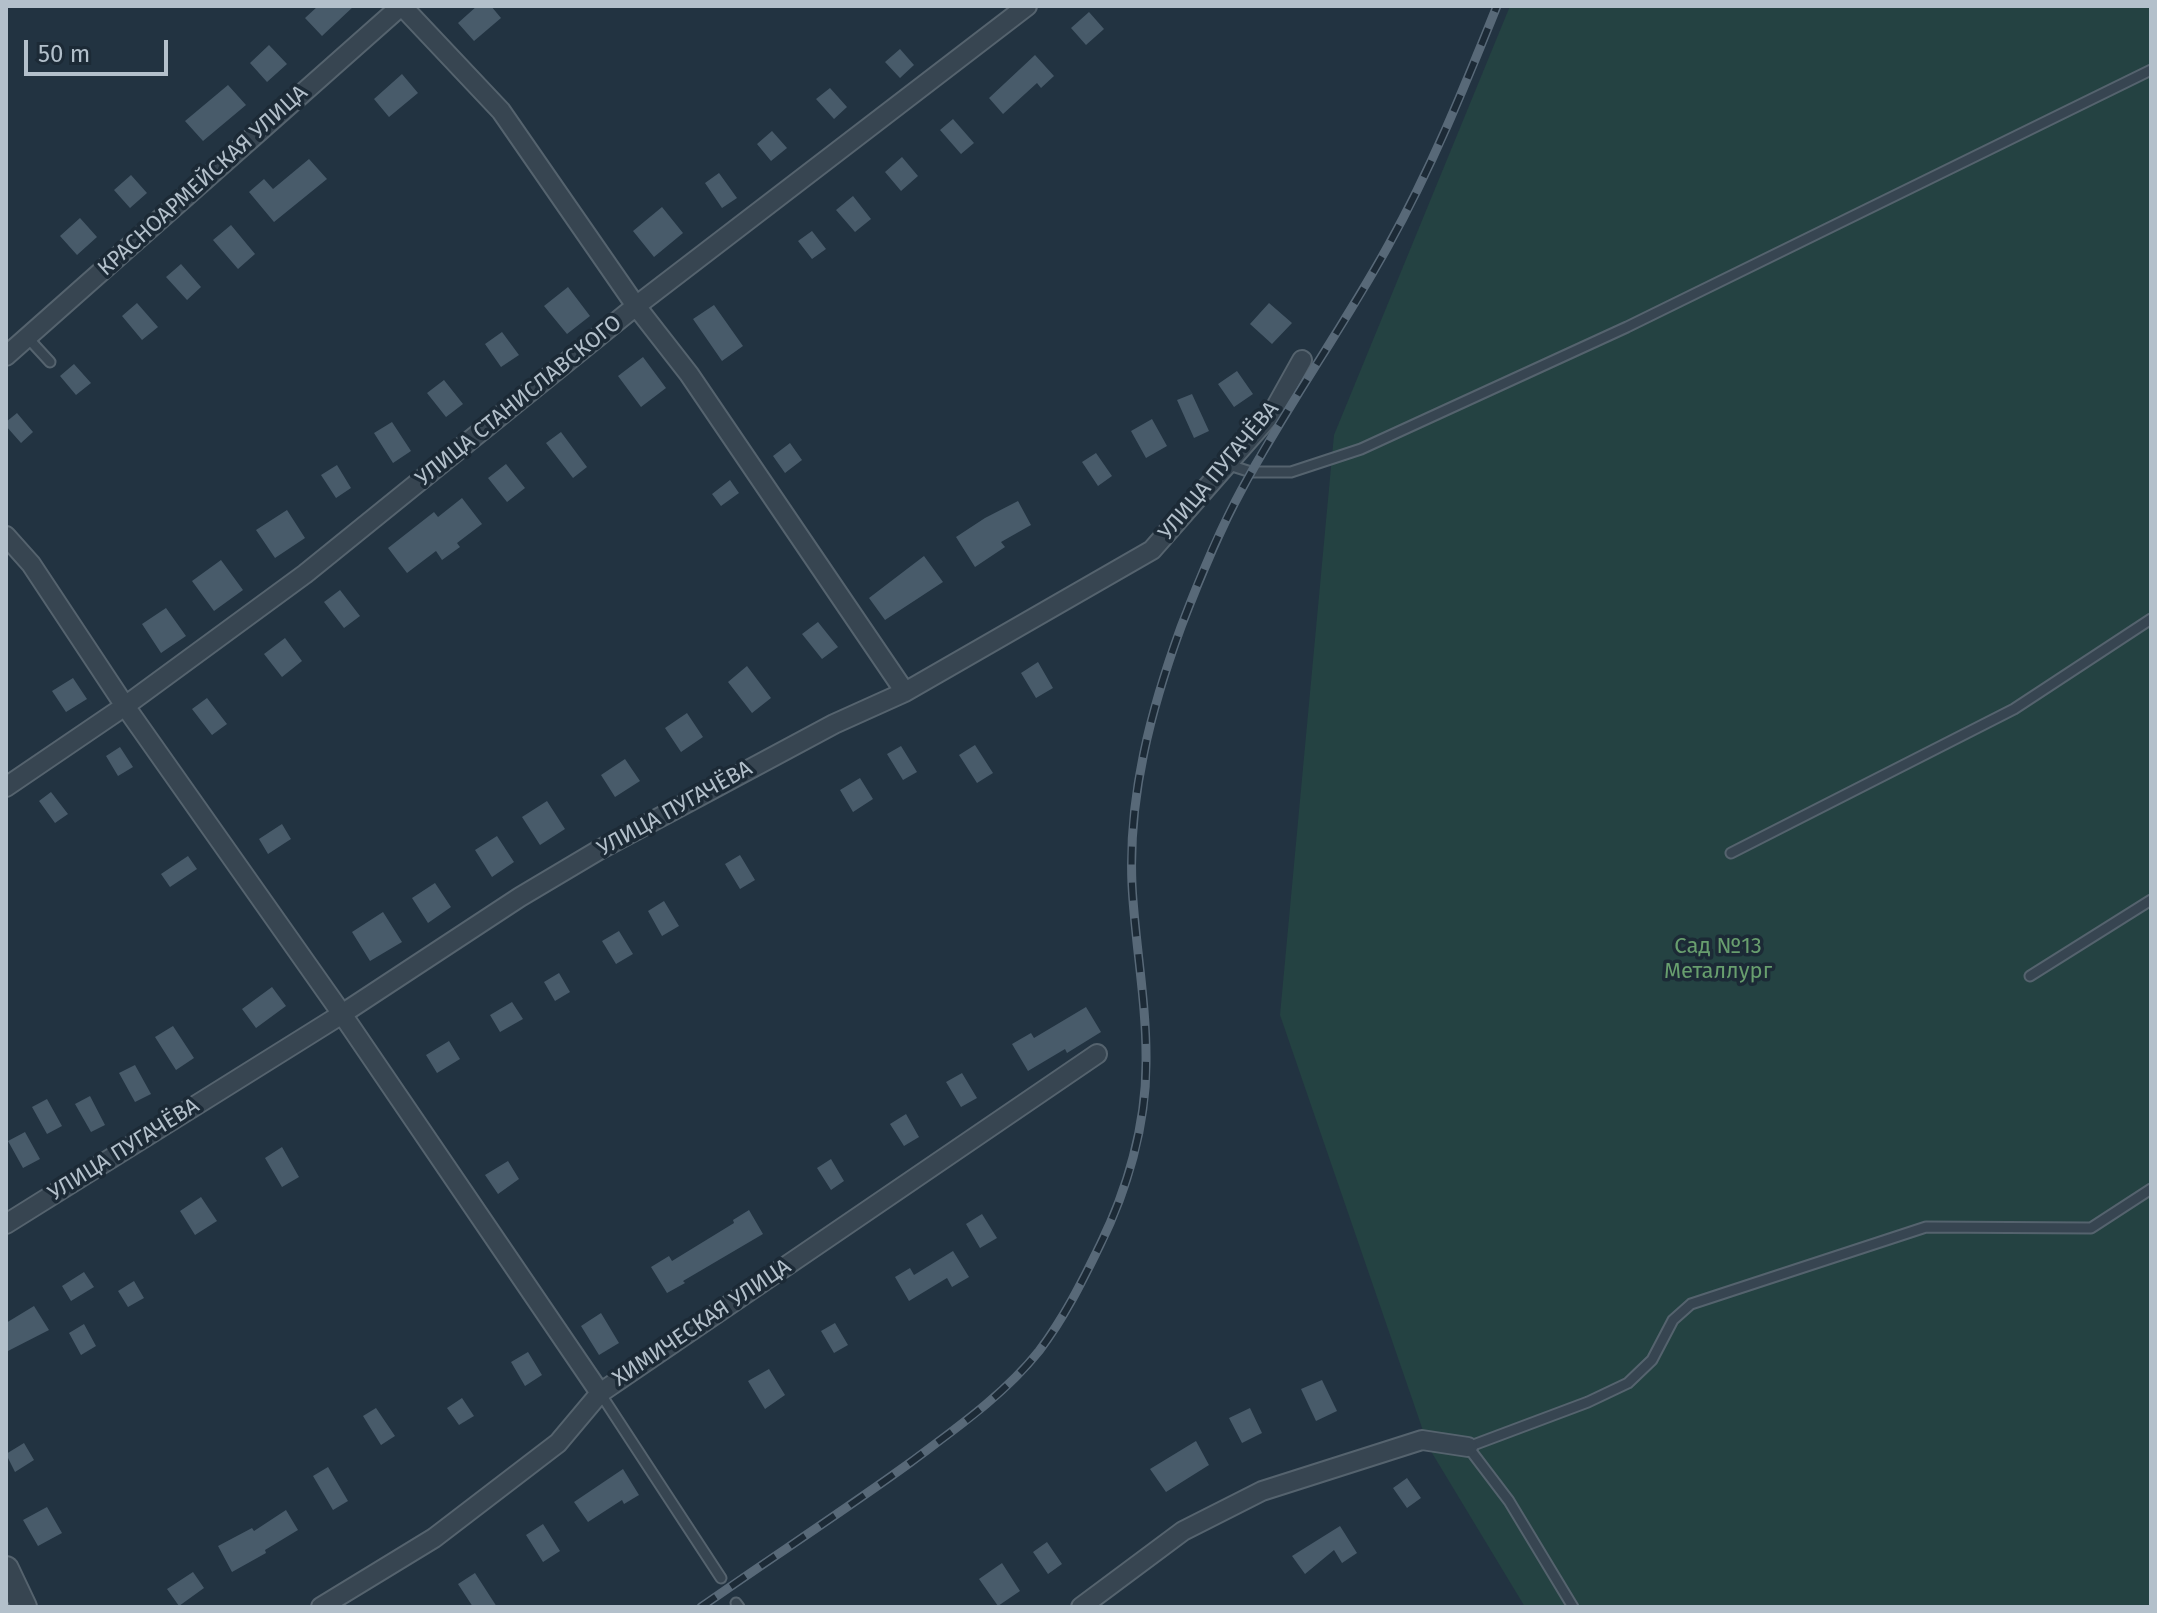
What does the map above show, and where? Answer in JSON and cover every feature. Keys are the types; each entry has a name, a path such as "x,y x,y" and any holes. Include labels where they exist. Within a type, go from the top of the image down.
{"street":[{"path":"401,6 501,111 636,306 697,387 905,692"},
{"name":"КРАСНОАРМЕЙСКАЯ УЛИЦА","path":"6,356 401,6"},
{"name":"УЛИЦА СТАНИСЛАВСКОГО","path":"6,787 125,706 305,574 636,306 1027,6"},
{"name":"УЛИЦА ПУГАЧЁВА","path":"6,1224 599,850 834,724 905,692 1152,550 1273,412 1302,360"},
{"path":"6,536 31,564 125,706 342,1014 600,1393"},
{"name":"ХИМИЧЕСКАЯ УЛИЦА","path":"321,1607 434,1538 558,1443 600,1393 1097,1054"},
{"path":"1081,1607 1183,1531 1262,1491 1422,1440 1468,1447"},
{"path":"6,1569 24,1607"}],"lane":[{"path":"1229,465 1251,472 1291,472 1361,449 1627,327 2151,70"},
{"path":"27,337 50,362"},
{"path":"1731,853 2014,709 2151,619"},
{"path":"2030,976 2151,900"},
{"path":"1573,1607 1509,1501 1468,1447 1588,1402 1628,1383 1652,1360 1673,1320 1691,1304 1926,1227 2091,1228 2151,1189"},
{"path":"600,1393 721,1578"}],"green space":[{"name":"Сад №13 Металлург","path":"1510,6 2151,6 2151,1607 1525,1607 1429,1448 1280,1015 1334,435"}],"building":[{"path":"318,6 354,6 322,36 305,18"},
{"path":"477,6 491,6 501,18 474,41 458,23"},
{"path":"1089,12 1104,29 1086,45 1071,28"},
{"path":"269,45 287,64 267,82 250,63"},
{"path":"900,49 914,65 900,78 885,62"},
{"path":"1035,55 1054,76 1041,88 1037,83 1003,114 989,98"},
{"path":"402,74 418,93 389,117 374,99"},
{"path":"228,85 246,105 203,141 185,121"},
{"path":"830,88 847,107 834,119 816,99"},
{"path":"953,119 974,143 961,154 940,130"},
{"path":"772,131 787,148 771,161 757,144"},
{"path":"902,157 918,176 901,191 885,172"},
{"path":"309,159 327,179 274,222 249,192 264,179 273,189"},
{"path":"719,173 737,198 722,208 705,183"},
{"path":"131,175 147,193 130,208 114,190"},
{"path":"853,196 871,219 855,232 836,210"},
{"path":"662,207 683,233 654,257 633,231"},
{"path":"80,218 97,237 77,255 60,236"},
{"path":"231,225 255,254 238,269 213,240"},
{"path":"812,231 826,249 812,259 798,241"},
{"path":"181,264 201,287 187,300 166,277"},
{"path":"568,287 590,316 567,334 544,306"},
{"path":"137,303 158,327 142,340 122,316"},
{"path":"1269,303 1292,323 1272,344 1250,324"},
{"path":"714,305 743,346 722,361 693,319"},
{"path":"502,332 519,355 501,367 485,344"},
{"path":"643,357 666,388 641,407 618,376"},
{"path":"74,364 91,383 76,395 60,376"},
{"path":"1237,371 1253,394 1234,407 1218,384"},
{"path":"444,380 463,404 446,417 427,393"},
{"path":"1192,394 1209,431 1194,438 1177,400"},
{"path":"17,413 33,432 21,443 6,426 6,422"},
{"path":"1152,419 1167,446 1146,458 1131,431"},
{"path":"392,422 411,451 393,463 374,433"},
{"path":"561,432 587,467 573,478 546,443"},
{"path":"790,443 802,460 785,473 773,456"},
{"path":"1096,453 1112,476 1098,486 1082,462"},
{"path":"506,464 525,488 507,502 488,478"},
{"path":"337,465 351,488 336,498 321,475"},
{"path":"730,480 739,493 721,506 712,494"},
{"path":"462,498 482,524 457,543 460,547 442,560 436,551 407,573 388,548 434,512 438,517"},
{"path":"1018,501 1031,525 1001,542 1005,547 975,567 956,537"},
{"path":"287,510 305,538 275,558 256,530"},
{"path":"924,556 943,582 885,620 869,598"},
{"path":"221,560 243,590 214,611 192,581"},
{"path":"340,590 360,616 344,628 324,602"},
{"path":"166,608 186,636 161,653 142,624"},
{"path":"818,622 838,647 822,659 802,634"},
{"path":"285,638 302,661 282,677 264,654"},
{"path":"1038,662 1053,688 1036,698 1021,673"},
{"path":"747,666 771,698 752,713 728,682"},
{"path":"73,678 87,699 66,712 52,691"},
{"path":"207,698 227,724 212,735 192,709"},
{"path":"687,713 703,737 681,752 665,728"},
{"path":"975,745 993,773 977,783 959,755"},
{"path":"901,746 917,772 903,780 887,754"},
{"path":"120,747 133,767 118,776 106,756"},
{"path":"625,759 640,781 615,797 601,775"},
{"path":"860,778 873,799 853,812 840,790"},
{"path":"51,792 68,814 55,823 39,801"},
{"path":"547,801 565,829 540,845 522,817"},
{"path":"282,824 291,839 268,854 259,839"},
{"path":"497,836 514,862 492,877 475,850"},
{"path":"740,855 755,880 740,889 725,864"},
{"path":"188,856 197,869 170,887 161,874"},
{"path":"435,883 451,907 428,923 412,898"},
{"path":"664,901 679,926 662,936 648,911"},
{"path":"383,912 402,942 370,961 352,932"},
{"path":"619,931 633,954 616,964 602,941"},
{"path":"559,973 570,992 555,1001 544,982"},
{"path":"272,987 286,1006 256,1028 242,1009"},
{"path":"512,1002 523,1019 500,1032 490,1015"},
{"path":"1086,1007 1101,1032 1067,1053 1065,1049 1028,1071 1012,1044 1031,1033 1034,1038"},
{"path":"173,1026 194,1058 176,1070 155,1037"},
{"path":"449,1041 460,1059 437,1073 426,1055"},
{"path":"135,1065 151,1094 135,1102 119,1073"},
{"path":"962,1073 977,1098 961,1107 946,1082"},
{"path":"90,1096 105,1125 91,1132 75,1104"},
{"path":"47,1099 62,1126 47,1134 32,1107"},
{"path":"906,1114 919,1137 904,1146 890,1124"},
{"path":"25,1132 40,1159 23,1168 8,1141"},
{"path":"282,1147 299,1177 282,1187 265,1158"},
{"path":"831,1159 844,1181 831,1190 817,1168"},
{"path":"508,1161 519,1179 498,1194 485,1175"},
{"path":"201,1197 217,1221 195,1235 180,1211"},
{"path":"749,1210 763,1234 667,1293 651,1267 669,1256 672,1261 734,1223 733,1220"},
{"path":"982,1214 997,1238 980,1248 966,1224"},
{"path":"953,1251 969,1277 952,1287 947,1278 909,1301 895,1277 910,1268 914,1275"},
{"path":"84,1272 94,1287 71,1301 62,1286"},
{"path":"134,1281 144,1298 128,1307 118,1291"},
{"path":"34,1306 49,1330 6,1352 6,1323"},
{"path":"601,1313 619,1343 599,1355 581,1326"},
{"path":"835,1323 848,1345 834,1353 821,1331"},
{"path":"84,1324 96,1346 81,1355 69,1333"},
{"path":"528,1352 542,1375 525,1386 511,1362"},
{"path":"769,1369 785,1395 765,1409 748,1381"},
{"path":"1322,1380 1337,1411 1316,1421 1301,1389"},
{"path":"462,1398 474,1416 459,1425 447,1408"},
{"path":"376,1408 395,1436 381,1445 363,1416"},
{"path":"1250,1408 1262,1433 1242,1443 1229,1418"},
{"path":"1196,1441 1209,1465 1166,1492 1150,1469"},
{"path":"24,1443 34,1460 15,1472 6,1454"},
{"path":"328,1467 348,1501 333,1510 313,1476"},
{"path":"623,1469 639,1495 624,1504 622,1500 588,1522 574,1502"},
{"path":"1407,1478 1421,1498 1407,1508 1393,1488"},
{"path":"47,1507 62,1533 38,1546 23,1520"},
{"path":"286,1510 298,1530 232,1572 218,1546 252,1528 254,1531"},
{"path":"543,1524 560,1551 543,1562 526,1535"},
{"path":"1340,1526 1357,1553 1342,1563 1334,1550 1305,1574 1292,1556"},
{"path":"1047,1542 1062,1564 1048,1574 1033,1552"},
{"path":"1002,1563 1020,1591 998,1606 979,1579"},
{"path":"193,1572 204,1588 179,1606 167,1589"},
{"path":"475,1573 497,1607 473,1607 458,1584"}],"railway":[{"path":"701,1607 911,1462 995,1397 1039,1351 1072,1300 1093,1259 1126,1180 1143,1111 1146,1042 1132,885 1132,852 1144,753 1170,658 1202,574 1233,506 1370,277 1419,188 1497,6"}]}
